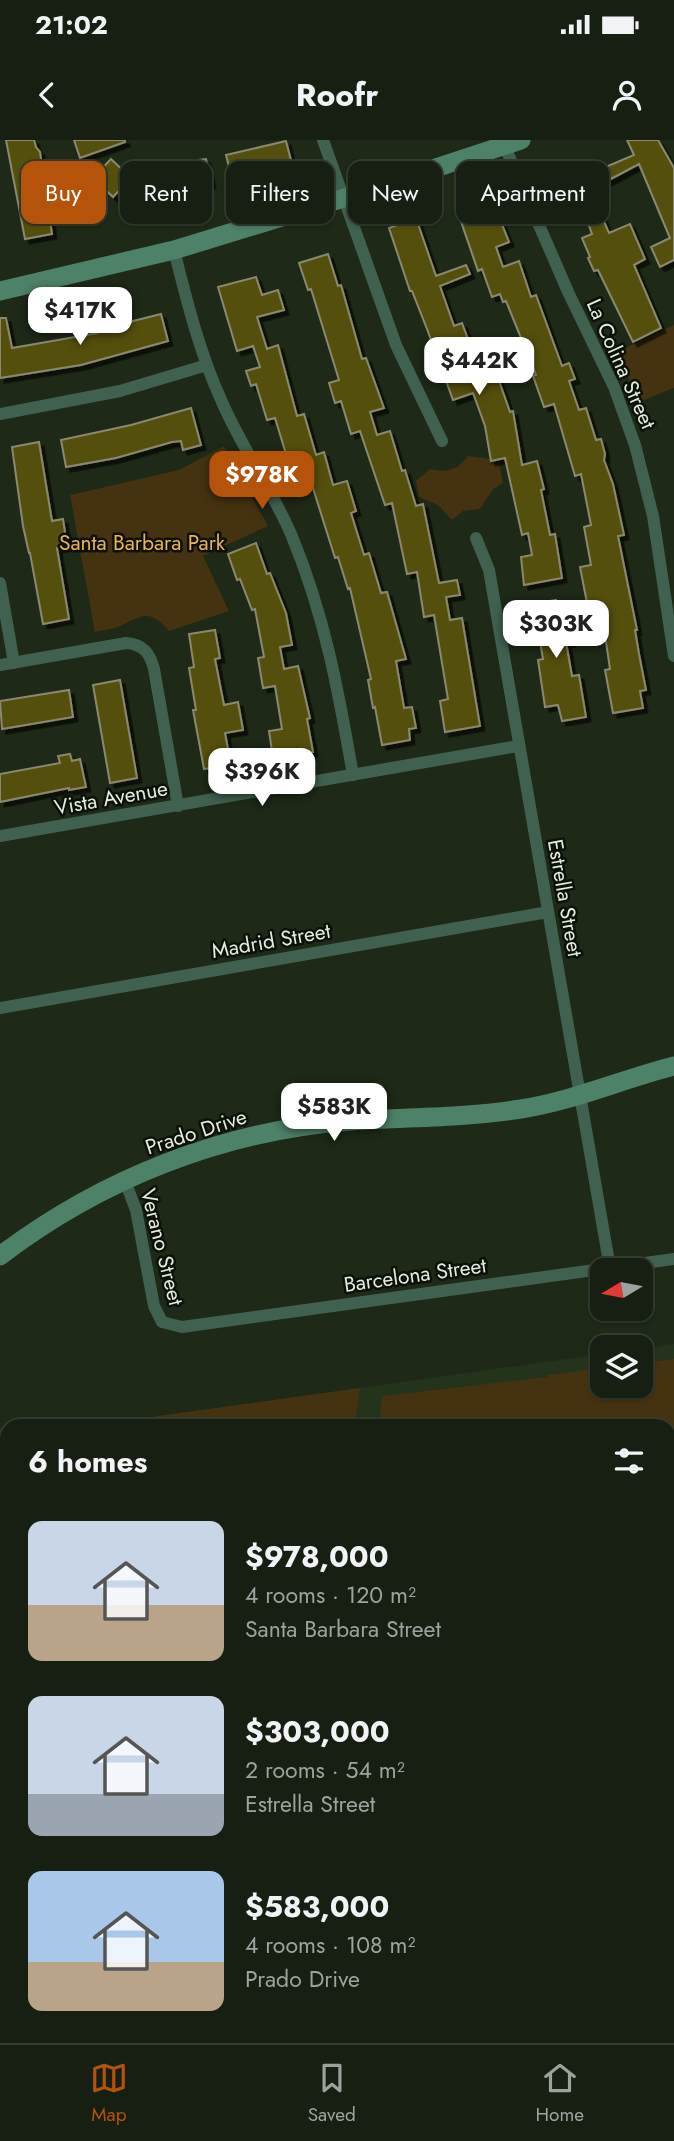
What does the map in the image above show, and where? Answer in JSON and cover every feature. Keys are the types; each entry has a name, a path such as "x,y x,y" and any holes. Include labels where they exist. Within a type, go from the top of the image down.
{"street":[{"path":"323,140 396,345 409,377 442,441"},
{"path":"0,291 174,250 344,198 509,142"},
{"name":"La Colina Street","path":"509,142 577,311 614,387 635,445 653,516 674,656"},
{"path":"174,250 206,365 228,415 290,532 314,594 332,661 353,775"},
{"path":"0,414 120,391 206,365"},
{"name":"Estrella Street","path":"476,538 489,569 608,1258"},
{"path":"0,583 14,663"},
{"path":"0,665 126,643 142,648 149,655 154,669 178,806"},
{"name":"Vista Avenue","path":"0,836 518,746"},
{"name":"Madrid Street","path":"0,1008 548,912"},
{"name":"Prado Drive","path":"0,1256 84,1200 179,1157 237,1139 291,1128 351,1121 471,1116 524,1109 674,1066"},
{"name":"Verano Street","path":"125,1181 136,1210 154,1306 163,1322"},
{"name":"Barcelona Street","path":"653,1262 674,1259"},
{"name":"Barcelona Street","path":"163,1322 182,1327 590,1271"}],"shaded area":[{"path":"674,1344 674,1419 137,1419 590,1356 590,1398 653,1398 653,1347"}],"green space":[{"path":"674,325 674,388 639,402 617,352"},
{"name":"Santa Barbara Park","path":"224,446 268,526 203,556 229,611 169,631 162,623 144,616 115,628 95,632 70,495 179,470"},
{"path":"468,456 490,459 491,465 499,463 503,483 493,489 480,509 463,511 452,520 438,505 419,497 416,481 430,469 441,471 456,467"},
{"path":"674,1359 674,1419 380,1419 382,1396 590,1370 590,1398 653,1398 653,1362"},
{"path":"360,1388 356,1419 137,1419"}],"building":[{"path":"6,140 34,140 40,152 41,161 21,161 21,218"},
{"path":"74,140 125,140 125,142 80,158"},
{"path":"627,140 658,140 674,168 674,260 660,267 651,247 670,238 639,164 609,180 609,166 634,155"},
{"path":"286,141 291,161 228,161 226,155"},
{"path":"111,159 120,168 120,190 113,197 106,190 106,164"},
{"path":"22,224 51,224 52,234 25,239"},
{"path":"400,224 418,224 436,276 466,265 470,274 440,286 454,326 462,323 478,366 492,361 510,412 513,411 522,465 537,461 550,535 555,534 562,578 524,585 521,557 532,555 528,533 522,535 505,458 491,461 485,426 473,393 453,400 410,291 389,228"},
{"path":"462,224 502,224 509,242 496,247 503,267 519,261 531,297 536,295 562,366 569,363 575,379 569,381 579,410 586,408 596,440 601,439 624,535 618,536 646,690 640,691 643,708 613,713 605,670 610,669 605,635 599,636 593,602 587,603 580,567 591,565 584,527 591,525 581,474 575,476 554,404 544,407 533,376 536,375 506,301 503,302 500,294 492,297 482,269 478,271"},
{"path":"588,224 605,224 609,233 630,224 645,259 634,265 661,328 633,342 598,270 594,271 588,258 590,257 582,238 592,234"},
{"path":"328,254 338,286 341,285 362,359 366,358 384,408 370,412 377,435 390,431 416,506 423,504 439,583 457,580 460,595 446,597 450,620 462,618 480,726 445,732 440,701 448,699 434,615 424,617 417,572 407,574 392,503 385,505 360,431 351,434 341,401 335,403 329,383 339,380 311,289 308,290 299,263"},
{"path":"256,277 262,295 278,290 284,310 257,317 267,349 278,345 297,416 304,414 316,455 324,452 333,485 347,481 356,511 351,513 364,555 369,553 381,593 387,592 406,659 396,661 404,708 412,707 416,728 409,729 410,740 382,745 368,680 371,679 350,588 348,589 338,557 335,558 312,485 303,488 292,452 286,454 275,418 267,420 256,384 251,386 246,371 260,367 253,346 237,351 218,287"},
{"path":"161,314 168,341 81,365 0,378 0,318 6,318 12,348 98,333 96,326 124,318 125,323"},
{"path":"191,408 201,445 183,450 181,441 172,442 116,458 66,467 61,440 131,425"},
{"path":"39,442 52,521 63,519 67,546 57,548 69,619 43,624 23,526 12,447"},
{"path":"256,543 267,574 270,573 286,613 292,645 280,647 284,669 298,666 310,718 307,719 313,752 273,758 269,731 282,729 275,686 263,688 258,658 264,657 255,609 252,610 240,579 237,580 228,554"},
{"path":"556,600 558,611 566,610 571,642 566,642 572,676 579,675 586,717 562,721 558,705 545,707 538,660 543,659 538,630 531,631 526,605"},
{"path":"215,630 220,658 215,659 224,705 238,702 243,730 225,733 231,765 204,769 193,710 196,710 189,668 194,667 189,634"},
{"path":"120,680 137,778 110,783 93,685"},
{"path":"69,690 73,717 2,729 0,701"},
{"path":"70,754 72,761 80,759 86,787 0,802 0,774 60,763 58,756"}]}
